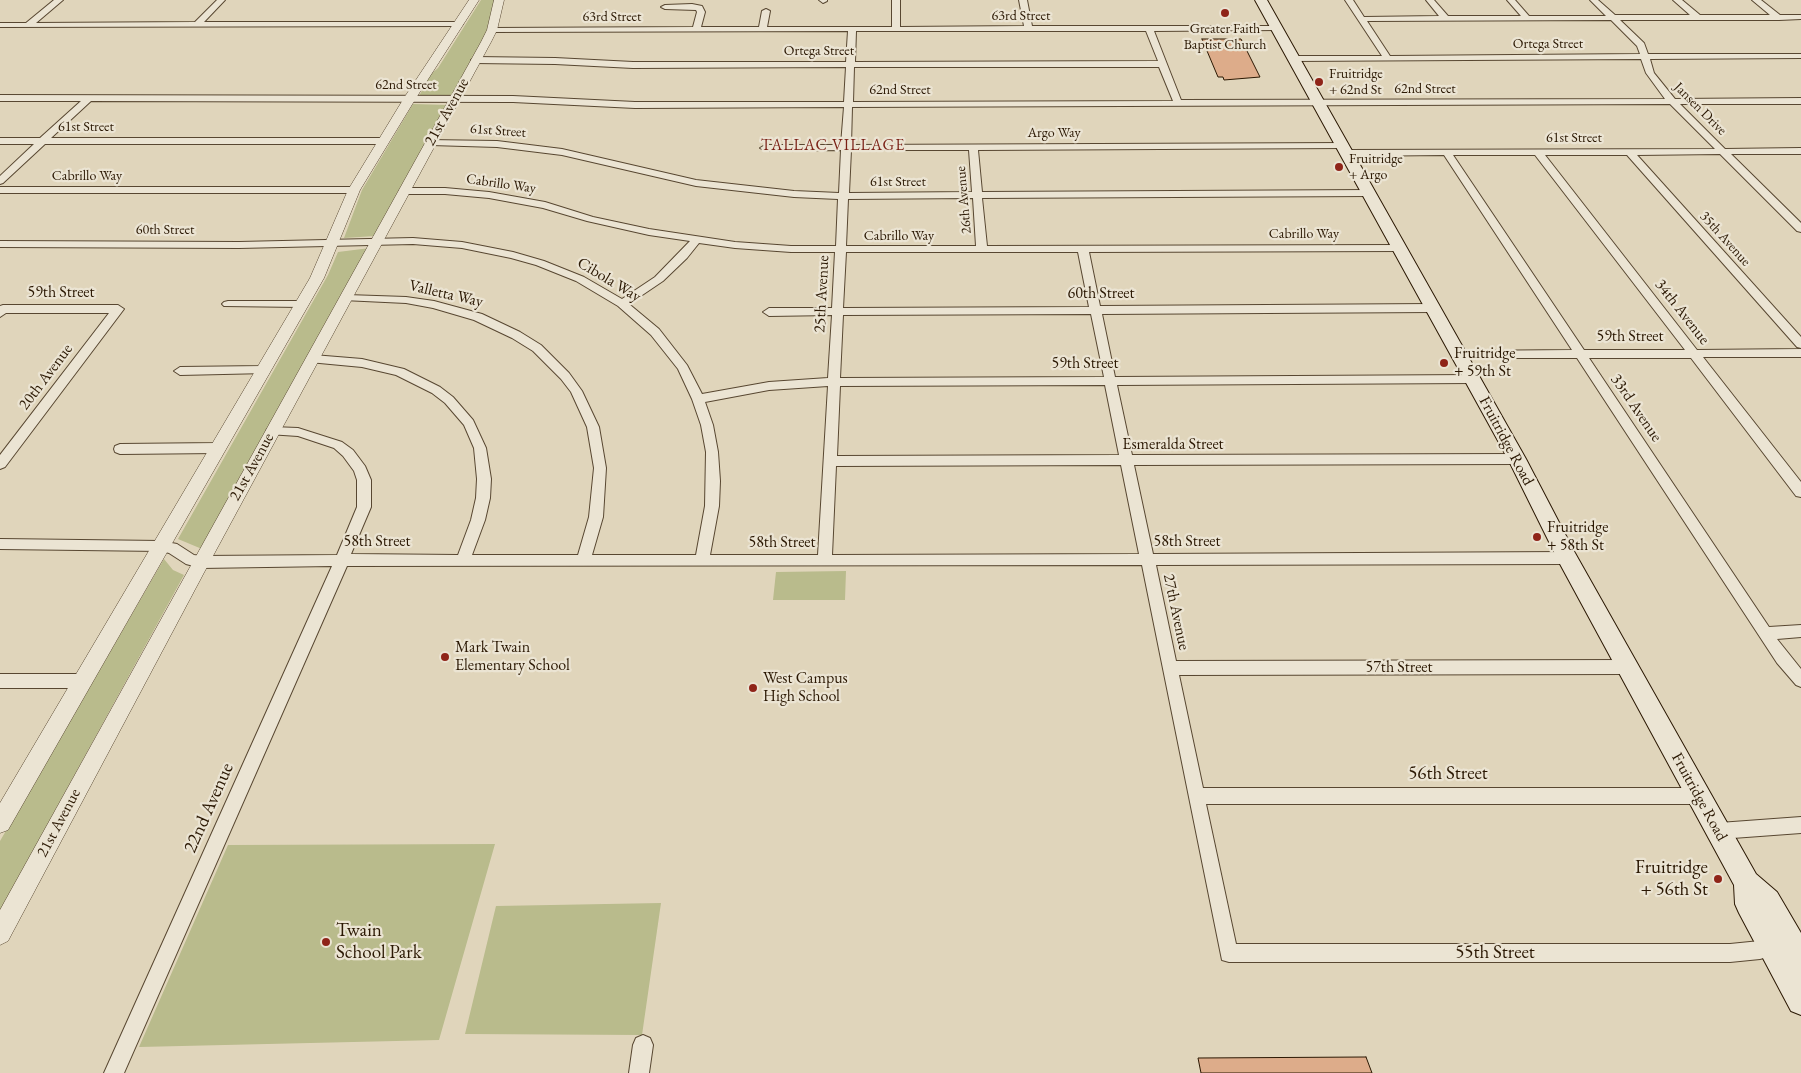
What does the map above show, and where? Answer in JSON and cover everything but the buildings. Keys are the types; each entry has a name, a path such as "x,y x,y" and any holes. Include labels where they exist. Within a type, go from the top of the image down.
{"main road":[{"name":"Fruitridge Road","path":"1262,0 1459,355 1567,558 1747,883 1768,901 1801,959"},
{"name":"Fruitridge Road","path":"1747,883 1748,904 1801,1001"}],"street":[{"path":"28,25 59,0"},
{"path":"196,25 221,0"},
{"path":"0,823 317,278 354,190 410,98 474,0"},
{"name":"21st Avenue","path":"0,933 272,431 348,298 476,60 492,30 498,0"},
{"path":"896,0 896,29"},
{"path":"1023,0 1028,29"},
{"path":"1348,0 1388,59"},
{"path":"1430,0 1445,18"},
{"path":"1511,0 1527,18"},
{"name":"Jansen Drive","path":"1594,0 1641,45 1655,82 1673,102 1801,229"},
{"path":"1677,0 1697,17"},
{"path":"1756,0 1779,18"},
{"path":"665,7 692,6 700,8 701,12 696,30"},
{"path":"763,30 766,11"},
{"path":"1362,19 1801,17"},
{"path":"0,25 459,24"},
{"path":"1149,28 1178,103"},
{"name":"63rd Street","path":"492,30 1278,28"},
{"name":"25th Avenue","path":"825,560 852,29"},
{"name":"Ortega Street","path":"1296,59 1801,56"},
{"name":"Ortega Street","path":"476,60 555,61 633,65 1163,64"},
{"name":"62nd Street","path":"0,98 513,99 612,105 1801,102"},
{"path":"0,182 88,98"},
{"name":"61st Street","path":"0,141 383,142"},
{"name":"61st Street","path":"431,142 464,142 530,148 593,158 666,176 728,188 794,194 844,196 1370,193"},
{"name":"26th Avenue","path":"973,147 982,250"},
{"name":"Argo Way","path":"765,148 1345,149"},
{"name":"61st Street","path":"1345,149 1446,152 1801,151"},
{"name":"33rd Avenue","path":"1446,152 1766,633 1801,680"},
{"name":"34th Avenue","path":"1538,152 1801,492"},
{"name":"35th Avenue","path":"1629,152 1801,344"},
{"name":"Cabrillo Way","path":"0,190 354,190"},
{"name":"Cabrillo Way","path":"404,191 460,192 510,198 619,226 696,240 757,247 841,250 1400,248"},
{"name":"Cibola Way","path":"330,244 378,240 454,244 513,255 567,273 594,286 622,304 655,332 683,368 698,399 709,435 713,481 712,506 702,561"},
{"path":"622,304 659,279 683,256 696,240"},
{"name":"60th Street","path":"0,244 330,244"},
{"name":"27th Avenue","path":"1083,249 1229,953"},
{"name":"Valletta Way","path":"348,298 406,300 449,308 478,317 523,339 544,355 565,376 576,391 593,427 600,468 596,517 584,560"},
{"path":"228,304 301,304"},
{"name":"60th Street","path":"769,312 1433,308"},
{"name":"59th Street","path":"2,311 118,310"},
{"name":"20th Avenue","path":"0,464 118,310"},
{"name":"59th Street","path":"1459,355 1801,353"},
{"path":"313,359 362,363 400,372 436,390 454,405 469,423 480,448 484,479 483,498 478,520 463,559"},
{"path":"180,372 263,370"},
{"name":"59th Street","path":"698,399 769,386 834,382 1472,379"},
{"name":"22nd Avenue","path":"114,1073 364,507 366,492 360,469 348,453 326,439 298,432 272,431"},
{"path":"120,449 218,448"},
{"name":"Esmeralda Street","path":"831,461 1516,459"},
{"name":"58th Street","path":"0,544 161,546 172,548 191,560 201,562 463,559 702,561 1567,558"},
{"path":"1766,633 1801,631"},
{"name":"57th Street","path":"1170,668 1627,667"},
{"path":"0,681 83,682"},
{"name":"56th Street","path":"1196,796 1699,796"},
{"path":"1719,831 1801,825"},
{"name":"55th Street","path":"1229,953 1730,953 1760,950"},
{"path":"639,1073 643,1045"}],"green space":[{"path":"481,0 496,0 489,30 454,96 419,96 431,74 438,68"},
{"path":"413,104 447,105 375,236 344,238 362,190"},
{"path":"370,248 202,549 178,539 328,275 338,252"},
{"path":"164,559 173,570 184,575 0,911 0,841"},
{"path":"846,571 845,600 773,600 776,572"},
{"name":"Twain School Park","path":"495,844 439,1040 139,1047 228,845"},
{"path":"661,903 642,1035 465,1034 496,906"}],"place":[{"name":"Greater Faith Baptist Church","path":"1225,13"},
{"name":"Fruitridge + 62nd St","path":"1319,82"},
{"name":"Fruitridge + Argo","path":"1339,167"},
{"name":"Fruitridge + 59th St","path":"1444,363"},
{"name":"Fruitridge + 58th St","path":"1537,537"},
{"name":"Mark Twain Elementary School","path":"445,657"},
{"name":"West Campus High School","path":"753,688"},
{"name":"Fruitridge + 56th St","path":"1718,879"},
{"name":"Twain School Park","path":"326,942"}],"district":[{"name":"TALLAC VILLAGE","path":"833,146"}]}
